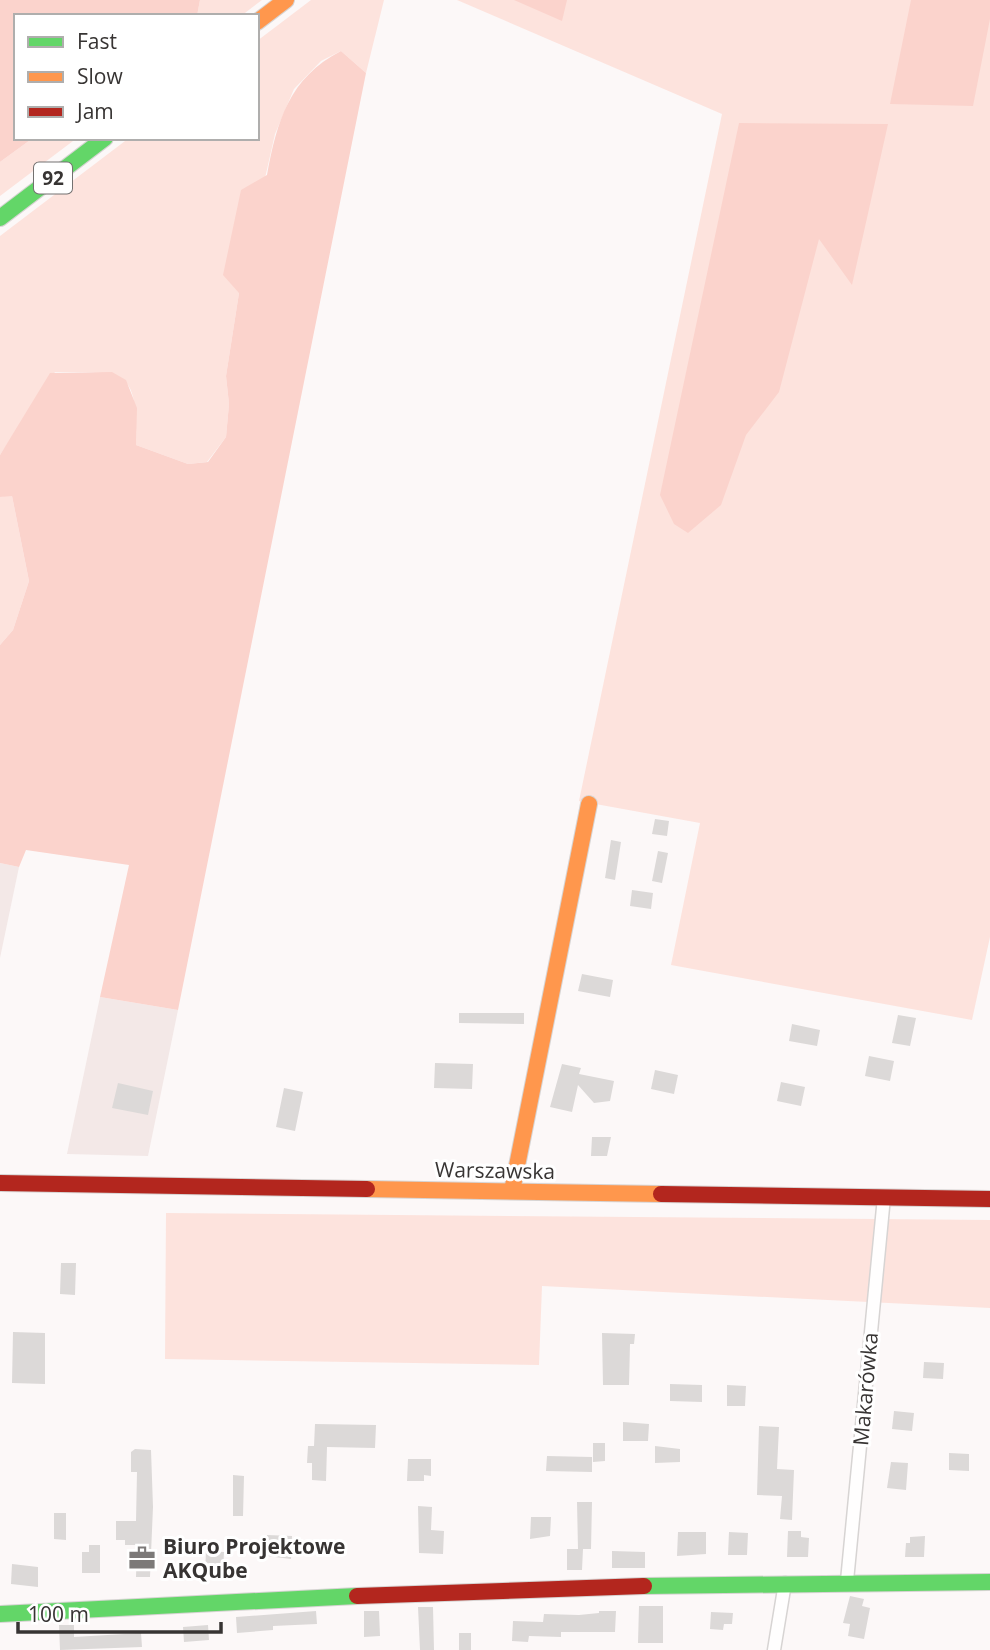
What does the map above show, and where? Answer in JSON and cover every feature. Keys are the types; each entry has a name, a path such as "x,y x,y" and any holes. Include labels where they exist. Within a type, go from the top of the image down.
{"street":[{"path":"259,20 286,0"},
{"name":"92","path":"0,218 102,140"},
{"path":"512,1191 524,1116 589,804"},
{"name":"Warszawska","path":"0,1183 990,1199"},
{"name":"Makarówka","path":"847,1581 884,1197"},
{"path":"0,1614 484,1589 847,1581 990,1582"},
{"path":"774,1650 785,1583"}],"shaded area":[{"path":"0,0 200,0 197,14 14,14 14,140 30,140 0,162"},
{"path":"200,0 262,0 244,14 197,14"},
{"path":"311,0 384,0 366,73 341,51 321,61 294,89 275,134 239,293 226,376 229,404 226,437 207,462 188,464 136,445 134,401 130,388 122,379 97,372 55,372 0,455 0,236 126,140 259,140 259,39"},
{"path":"457,0 990,0 990,937 972,1020 671,965 700,823 579,801 722,114"},
{"path":"514,0 567,0 562,21"},
{"path":"911,0 990,0 990,19 973,106 890,104"},
{"path":"341,51 366,73 178,1010 100,997 129,865 26,850 19,867 0,863 0,645 13,630 29,581 12,496 0,497 0,455 50,373 112,372 126,380 137,408 136,445 188,464 208,462 226,437 229,404 226,376 239,293 223,275 241,190 267,175 281,119 297,88 323,62"},
{"path":"739,123 888,124 852,285 819,239 779,392 746,435 721,505 688,533 674,524 660,495"},
{"path":"30,140 74,140 0,196 0,162"},
{"path":"12,496 29,581 13,630 0,645 0,497"},
{"path":"0,863 19,867 0,958"},
{"path":"100,997 178,1010 148,1156 67,1154"},
{"path":"166,1213 990,1220 990,1308 542,1286 539,1365 165,1359"}],"building":[{"path":"655,819 669,821 667,836 652,834"},
{"path":"611,840 621,842 615,880 605,878"},
{"path":"658,851 668,853 662,883 652,881"},
{"path":"632,890 653,893 651,909 630,906"},
{"path":"582,974 613,980 610,997 578,991"},
{"path":"459,1013 524,1013 524,1024 459,1023"},
{"path":"898,1015 916,1018 910,1046 892,1043"},
{"path":"792,1024 820,1030 817,1046 789,1041"},
{"path":"869,1056 894,1061 890,1081 865,1076"},
{"path":"435,1063 473,1064 472,1089 434,1088"},
{"path":"562,1064 581,1068 579,1074 614,1081 610,1101 594,1103 578,1085 572,1112 550,1107"},
{"path":"655,1070 678,1075 674,1094 651,1089"},
{"path":"781,1082 805,1087 801,1106 777,1101"},
{"path":"118,1083 153,1091 148,1115 112,1108"},
{"path":"284,1088 303,1092 295,1131 276,1127"},
{"path":"592,1137 611,1137 607,1156 591,1156"},
{"path":"61,1263 76,1263 75,1295 60,1294"},
{"path":"13,1332 45,1333 45,1384 12,1383"},
{"path":"602,1333 635,1334 634,1344 630,1344 629,1385 603,1385"},
{"path":"924,1362 944,1363 943,1379 923,1378"},
{"path":"670,1384 702,1385 702,1402 670,1401"},
{"path":"727,1385 746,1386 745,1406 727,1406"},
{"path":"894,1411 914,1413 912,1431 892,1429"},
{"path":"623,1422 649,1424 648,1441 623,1441"},
{"path":"315,1424 376,1425 375,1448 327,1447 326,1481 312,1480 312,1463 307,1463 308,1446 314,1446"},
{"path":"759,1426 779,1427 777,1469 794,1470 792,1520 780,1519 782,1496 757,1495"},
{"path":"593,1443 605,1443 605,1461 593,1462"},
{"path":"655,1446 680,1449 680,1462 655,1463"},
{"path":"135,1449 151,1450 153,1507 150,1577 136,1577 137,1545 125,1545 125,1540 116,1540 116,1521 136,1521 137,1472 131,1472 131,1452"},
{"path":"949,1453 969,1454 969,1471 949,1470"},
{"path":"547,1456 592,1457 592,1472 546,1471"},
{"path":"408,1459 431,1459 431,1476 424,1475 424,1481 407,1481"},
{"path":"891,1462 908,1463 906,1490 887,1488"},
{"path":"233,1475 244,1476 243,1516 233,1516"},
{"path":"577,1502 592,1502 591,1549 578,1549"},
{"path":"418,1506 432,1507 431,1530 444,1531 443,1554 419,1553"},
{"path":"54,1513 66,1513 66,1540 54,1539"},
{"path":"531,1517 551,1517 550,1536 530,1539"},
{"path":"788,1531 801,1531 801,1537 809,1538 808,1557 787,1557"},
{"path":"678,1532 706,1532 706,1554 677,1556"},
{"path":"729,1532 748,1533 747,1555 728,1555"},
{"path":"267,1535 292,1536 291,1559 267,1556"},
{"path":"925,1536 924,1557 905,1557 906,1543 910,1543 910,1537"},
{"path":"89,1545 100,1545 100,1573 82,1573 82,1552 89,1552"},
{"path":"567,1549 583,1549 582,1570 567,1570"},
{"path":"206,1551 224,1552 223,1571 205,1574"},
{"path":"612,1551 645,1552 645,1568 612,1568"},
{"path":"12,1564 38,1567 38,1587 11,1584"},
{"path":"850,1596 864,1599 862,1606 870,1608 864,1639 848,1636 850,1624 843,1623"},
{"path":"639,1606 663,1606 663,1643 638,1643"},
{"path":"418,1607 433,1607 434,1650 420,1650"},
{"path":"316,1611 317,1624 273,1626 273,1630 237,1633 236,1617"},
{"path":"364,1611 379,1611 380,1636 364,1637"},
{"path":"616,1611 615,1632 561,1632 561,1637 529,1636 528,1642 512,1641 513,1621 543,1622 544,1614 579,1615"},
{"path":"711,1612 733,1613 732,1624 724,1624 723,1630 710,1629"},
{"path":"59,1625 74,1625 74,1637 141,1633 142,1647 60,1650"},
{"path":"208,1625 209,1640 184,1642 183,1627"},
{"path":"459,1633 471,1633 471,1650 459,1650"}],"traffic: fast":[{"path":"0,218 102,140"},
{"path":"644,1586 990,1582"},
{"path":"0,1614 357,1596"}],"traffic: slow":[{"path":"259,20 286,0"},
{"path":"512,1191 589,804"},
{"path":"367,1189 661,1194"}],"traffic: jam":[{"path":"0,1183 367,1189"},
{"path":"661,1194 990,1199"},
{"path":"357,1596 644,1586"}],"place":[{"name":"Biuro Projektowe AKQube","path":"142,1558"}]}
